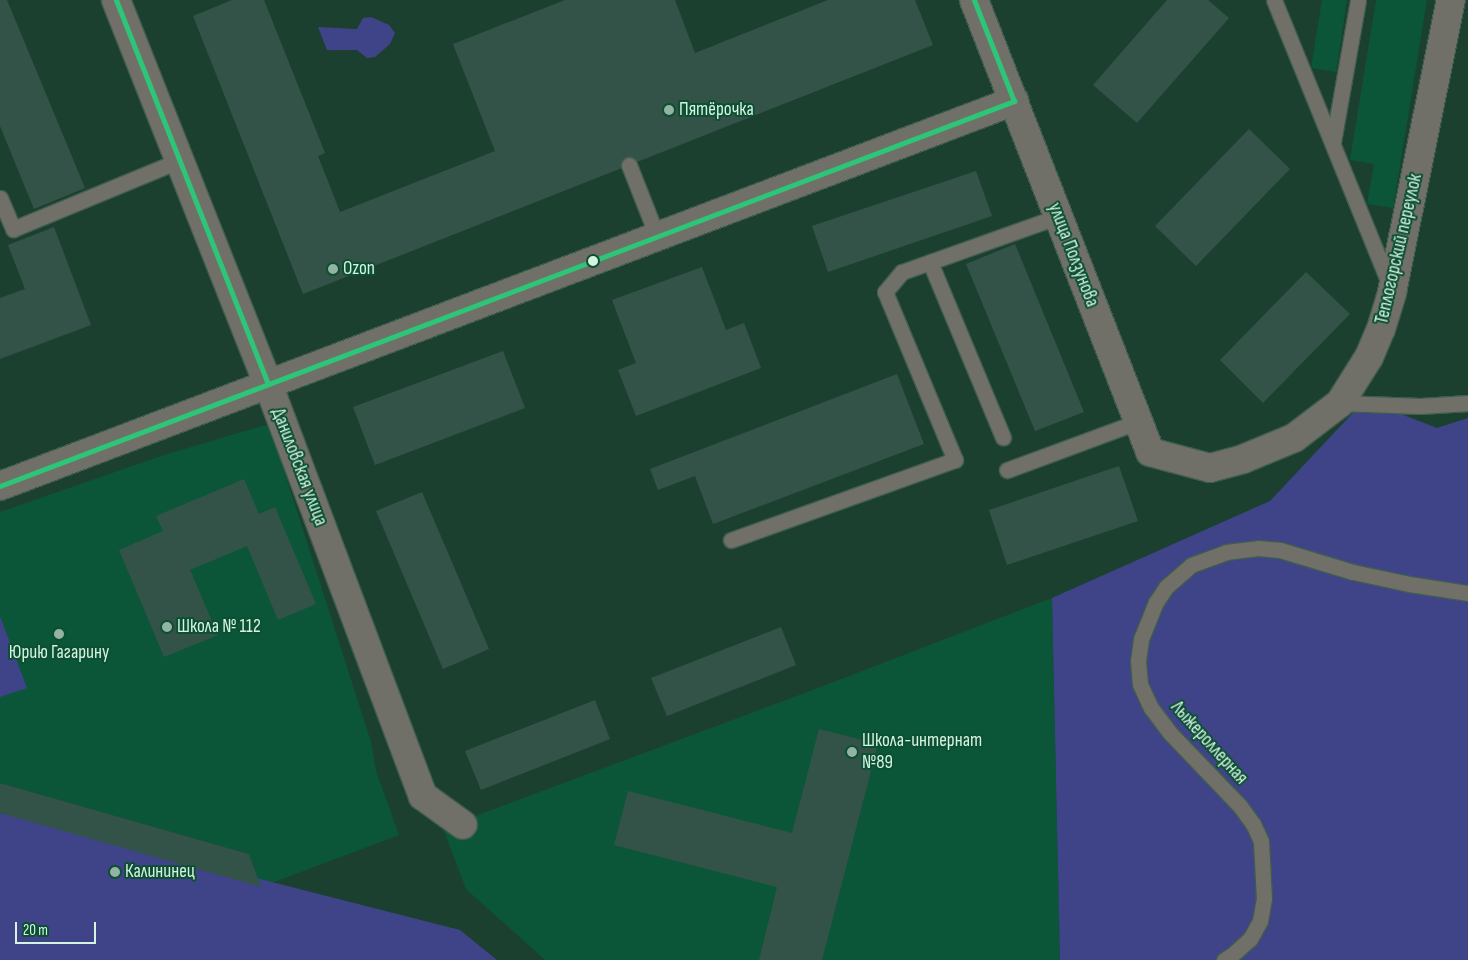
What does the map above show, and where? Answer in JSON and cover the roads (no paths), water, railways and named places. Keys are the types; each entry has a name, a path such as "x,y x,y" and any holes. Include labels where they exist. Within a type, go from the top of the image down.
{"street":[{"name":"Даниловская улица","path":"116,0 268,384 423,796 463,825"},
{"name":"улица Ползунова","path":"974,0 1150,452 1210,468"},
{"name":"Теплогорский переулок","path":"1210,468 1243,459 1294,438 1340,403 1369,357 1381,329 1392,292 1451,0"},
{"path":"0,486 1014,101"}],"lane":[{"path":"1274,0 1392,292"},
{"path":"1333,142 1358,0"},
{"path":"0,198 13,229 180,160"},
{"path":"630,165 657,236"},
{"path":"731,540 955,460 885,292 902,272 1059,216"},
{"path":"930,262 1002,436"},
{"path":"1340,403 1420,406 1468,403"},
{"path":"1007,470 1138,422"},
{"name":"Лыжероллерная","path":"1224,960 1250,939 1260,921 1264,899 1261,841 1253,824 1240,806 1170,733 1151,708 1140,684 1138,661 1141,639 1156,602 1166,587 1191,565 1226,552 1258,548 1280,550 1326,565 1381,578 1468,593"}],"place":[{"name":"Пятёрочка","path":"669,110"},
{"name":"Ozon","path":"333,269"},
{"name":"Школа № 112","path":"167,627"},
{"name":"Юрию Гагарину","path":"59,634"},
{"name":"Школа-интернат №89","path":"852,752"},
{"name":"Калининец","path":"115,872"}]}
